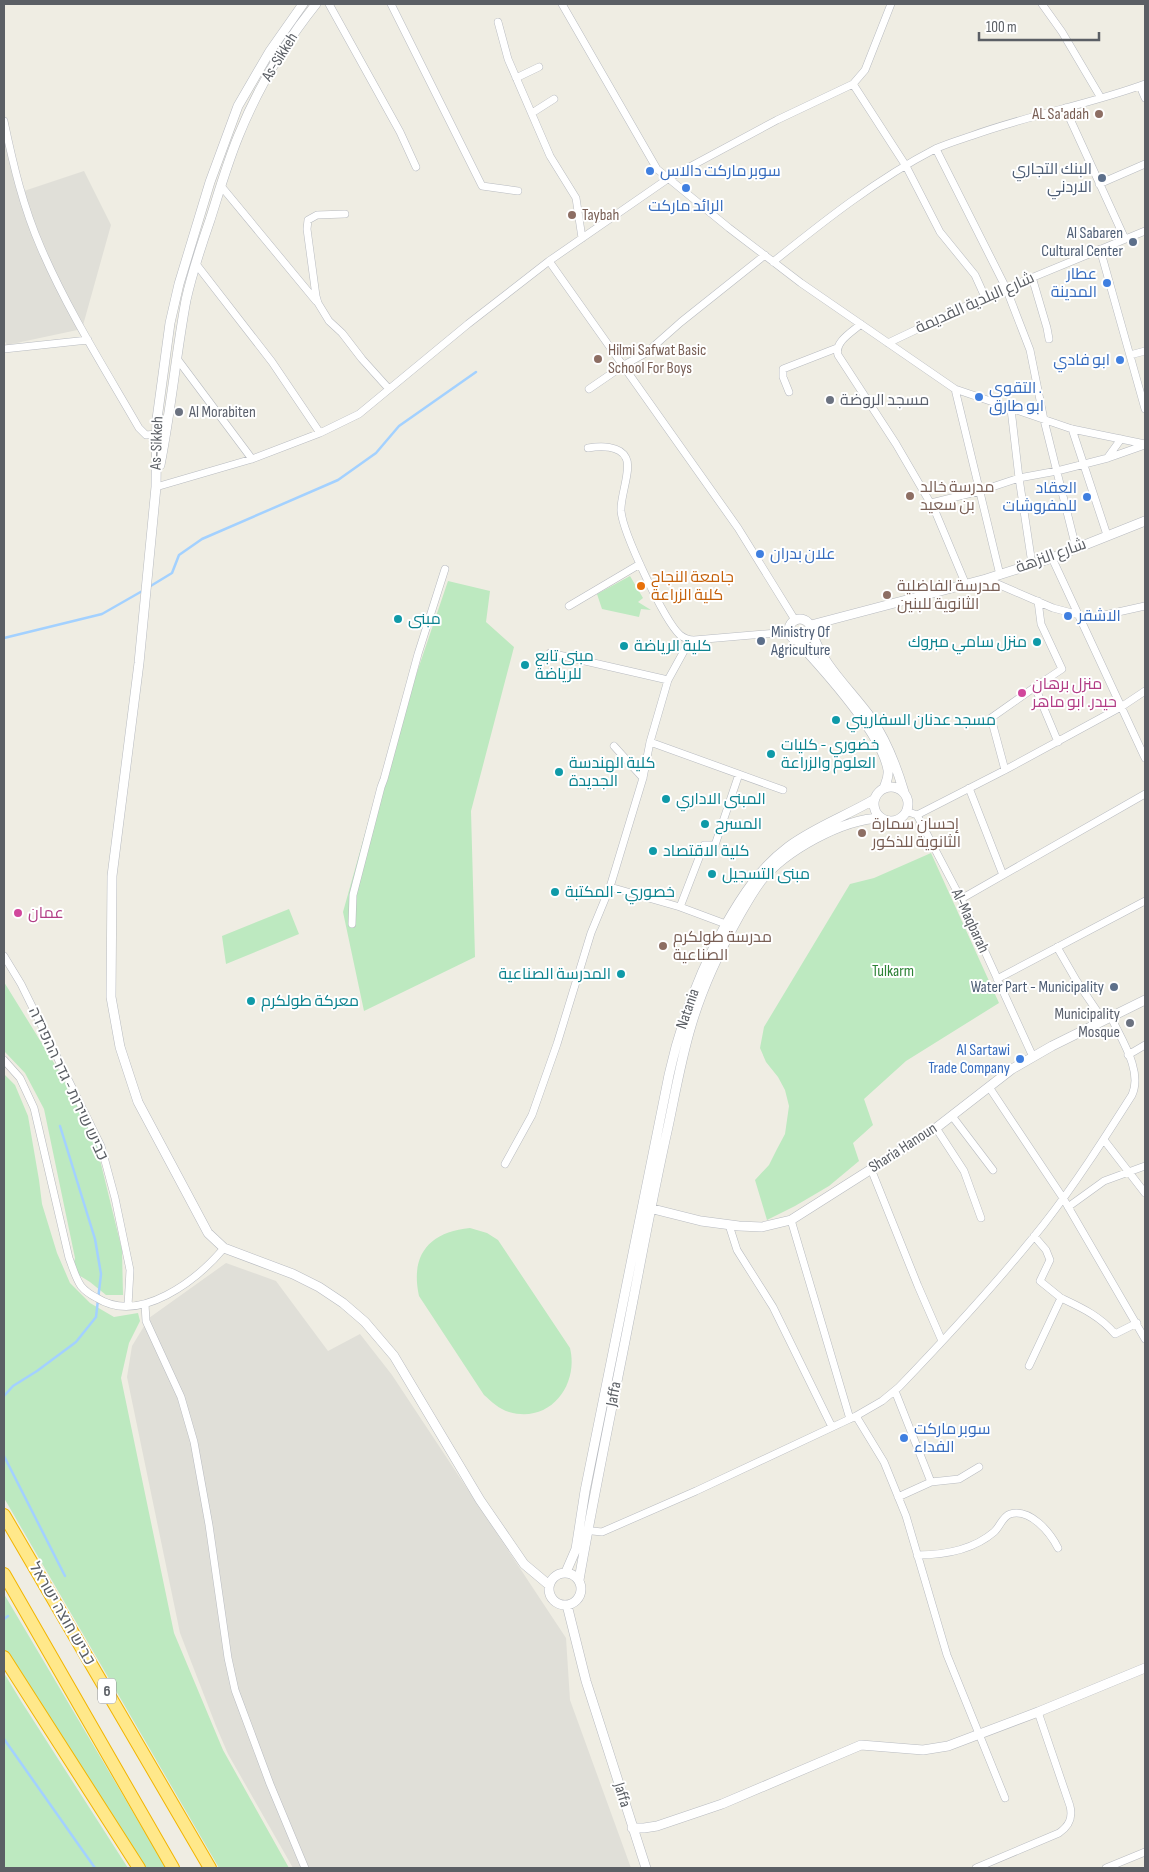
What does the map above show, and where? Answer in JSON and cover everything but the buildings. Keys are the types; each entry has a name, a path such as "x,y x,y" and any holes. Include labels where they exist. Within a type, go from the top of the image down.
{"highway":[{"name":"כביש חוצה ישראל","path":"4,1515 210,1868"},
{"name":"כביש חוצה ישראל","path":"4,1574 173,1868"},
{"path":"4,1657 139,1868"}],"street":[{"name":"As-Sikkeh","path":"156,487 157,419 170,323 178,284 210,182 238,106 270,51 303,4"},
{"name":"As-Sikkeh","path":"156,487 179,362 186,300 221,186 237,138 255,100 291,37 316,4"},
{"path":"329,4 400,132 416,167"},
{"path":"391,4 482,186 518,191"},
{"path":"562,4 657,169 773,262 955,389 1072,429 1145,445"},
{"path":"1042,4 1062,32 1102,98"},
{"path":"549,1585 524,1564 480,1500 398,1363 366,1322 343,1303 312,1283 224,1248 208,1233 138,1102 120,1046 111,997 112,876 140,663 156,487 252,460 320,433 359,414 548,261 669,178 777,120 853,84 866,70 890,5"},
{"path":"498,22 508,60 550,156 576,198 582,238"},
{"path":"516,78 539,67"},
{"path":"853,84 906,166 935,223 946,240 976,275 985,297"},
{"path":"773,262 817,227 893,173 936,149 1004,124 1143,85 1145,98"},
{"path":"532,113 554,99"},
{"path":"1065,108 1125,239"},
{"path":"4,121 15,174 41,248 88,340 139,428 146,435 157,434"},
{"path":"936,149 1006,288 1030,350 1044,420 1076,548"},
{"path":"1099,184 1145,164"},
{"path":"221,186 318,304 329,321 342,333 389,388"},
{"path":"318,304 308,220 317,215 346,214"},
{"name":"شارع البلدية القديمة","path":"888,343 985,297 1145,231"},
{"path":"1100,249 1145,409"},
{"path":"589,389 624,365 646,353 765,255"},
{"path":"548,261 624,365 738,528 795,620"},
{"path":"197,265 272,362 320,433"},
{"path":"1032,277 1049,339"},
{"path":"789,392 783,377 783,369 837,348 861,324"},
{"path":"4,349 88,340"},
{"path":"837,348 838,355 896,444 931,504 966,585"},
{"path":"1130,355 1145,352"},
{"path":"179,362 252,460"},
{"path":"955,389 1000,575"},
{"path":"1011,409 1032,564"},
{"path":"1072,429 1107,536"},
{"path":"1108,458 1120,439"},
{"path":"931,504 1019,478 1057,471 1108,458 1145,445"},
{"path":"588,448 616,449 626,458 628,466 621,510 624,525 640,564 676,630 682,636 690,640 789,632"},
{"name":"شارع النزهة","path":"811,628 1000,575 1052,558 1145,522"},
{"path":"1052,558 1145,758"},
{"path":"569,606 640,564"},
{"path":"352,924 353,896 380,788 402,718 418,654 445,570"},
{"path":"986,579 1038,602 1091,618 1145,606"},
{"path":"1005,770 991,718 1062,668 1041,624 1038,602"},
{"path":"884,788 888,770 881,750 850,704 798,642 792,638 789,632 790,625 795,620 802,619 811,628 820,652 880,732 896,766 908,802 906,811 901,818 896,820 890,821 881,818 876,812 875,799 879,791 884,788 894,787 904,792"},
{"path":"798,642 806,641 811,628"},
{"path":"505,1164 532,1115 557,1044 591,933 610,887 643,778 650,742 668,680 690,640"},
{"path":"550,653 668,680"},
{"path":"1035,687 1058,742"},
{"path":"906,811 917,815 1058,742 1121,707 1145,691"},
{"path":"650,742 783,790"},
{"path":"614,746 643,778"},
{"path":"680,907 704,845 715,845 740,774"},
{"path":"969,788 1003,875"},
{"path":"961,899 1144,797"},
{"name":"Natania","path":"646,1207 690,1028 705,986 746,890 761,871 788,847 812,831 875,799"},
{"name":"Al-Maqbarah","path":"917,815 961,899 1033,1057"},
{"name":"Natania","path":"730,925 761,882 772,869 789,855 848,824 867,818 881,818"},
{"path":"610,887 680,907 730,925"},
{"path":"997,979 1145,901"},
{"path":"584,1530 602,1532 614,1527 832,1427 882,1401 895,1391 994,1285 1034,1236 1104,1140 1135,1089 1136,1073 1128,1055 1107,1018 1076,980 1057,947"},
{"name":"כביש שירות - גדר ההפרדה","path":"4,956 21,984 101,1146 115,1198 130,1270 128,1306"},
{"name":"Sharia Hanoun","path":"646,1207 701,1221 729,1225 762,1227 791,1220 936,1128 1008,1072 1107,1018 1145,1000"},
{"path":"1128,1055 1145,1045"},
{"path":"4,1060 20,1078 34,1108 69,1258 82,1288 98,1299 110,1304 128,1306 145,1304 170,1292 196,1274 214,1260 224,1248"},
{"path":"990,1087 1063,1198 1145,1339"},
{"path":"952,1116 993,1170"},
{"path":"936,1128 964,1172 980,1218"},
{"path":"1104,1140 1145,1193"},
{"path":"1068,1207 1104,1181 1145,1166"},
{"path":"871,1169 942,1341"},
{"name":"Jaffa","path":"579,1580 584,1530 646,1207"},
{"path":"791,1220 853,1417 884,1462 898,1497 947,1655 1005,1798"},
{"path":"729,1225 736,1250 773,1307 832,1427"},
{"path":"1034,1236 1046,1250 1050,1260 1040,1281 1061,1298 1092,1313 1115,1334 1137,1323"},
{"path":"1029,1366 1061,1298"},
{"path":"145,1304 146,1321 181,1397 194,1442 209,1525 228,1658 235,1690 270,1784 305,1868"},
{"path":"895,1391 931,1482"},
{"path":"898,1497 931,1482 959,1479 979,1467"},
{"path":"917,1555 946,1554 968,1546 991,1535 1006,1516 1012,1514 1025,1516 1041,1525 1049,1533 1058,1548"},
{"name":"Jaffa","path":"566,1572 584,1530"},
{"path":"566,1572 571,1573 579,1580 581,1585 580,1596 577,1600 567,1605 553,1600 549,1590 549,1585 555,1576 566,1572"},
{"name":"Jaffa","path":"567,1605 586,1681 646,1868"},
{"path":"632,1828 657,1826 722,1804 861,1745 931,1749 948,1746 1038,1712 1145,1668"},
{"path":"976,1868 1059,1832 1069,1823 1070,1806 1038,1712"},
{"path":"1106,1868 1145,1852"}],"shaded area":[{"path":"4,125 24,191 84,171 111,225 82,329 7,345 4,340"},
{"path":"226,1263 276,1281 328,1351 360,1334 392,1375 566,1638 570,1700 631,1868 293,1868 228,1754 180,1633 127,1377 132,1346 149,1318"}],"green space":[{"path":"630,576 643,598 638,602 651,610 641,609 639,617 602,609 597,594"},
{"path":"448,581 490,591 486,622 514,647 471,811 475,957 364,1011 343,912 378,787"},
{"name":"Tulkarm","path":"931,853 999,1003 906,1061 864,1099 873,1125 853,1143 859,1161 829,1186 767,1220 755,1180 769,1165 785,1134 789,1106 785,1090 778,1077 766,1062 760,1048 764,1027 850,884 874,878"},
{"path":"289,909 299,934 226,964 222,936"},
{"path":"4,982 91,1123 122,1250 123,1295 106,1295 72,1271 75,1258 44,1109 25,1073 4,1051"},
{"path":"4,1074 15,1085 28,1116 42,1204 57,1253 70,1283 90,1303 114,1317 138,1313 140,1321 129,1343 121,1378 174,1633 223,1750 289,1868 219,1868 4,1498"},
{"path":"470,1228 487,1233 498,1240 570,1348 572,1362 565,1388 549,1407 537,1412 524,1414 505,1411 484,1395 419,1296 417,1269 420,1258 426,1248 433,1240 443,1235 456,1230"},
{"path":"4,1594 166,1868 144,1868 4,1649"},
{"path":"4,1673 21,1701 128,1868 4,1868"}],"waterway":[{"path":"149,587 172,573 179,555 202,539 338,480 376,453 399,426 476,372"},
{"path":"4,638 102,614 144,590"},
{"path":"4,1396 13,1386 76,1342 96,1317 101,1274 95,1239 60,1126"},
{"path":"4,1456 65,1576"},
{"path":"4,1619 8,1616"},
{"path":"4,1739 95,1868"}],"place":[{"name":"AL Sa'adah","path":"1099,114"},
{"name":"سوبر ماركت دالاس","path":"650,171"},
{"name":"البنك التجاري الاردني","path":"1102,178"},
{"name":"الرائد ماركت","path":"686,188"},
{"name":"Taybah","path":"572,215"},
{"name":"Al Sabaren Cultural Center","path":"1133,242"},
{"name":"عطار المدينة","path":"1107,283"},
{"name":"Hilmi Safwat Basic School For Boys","path":"598,359"},
{"name":"ابو فادي","path":"1120,360"},
{"name":"التقوى . ابو طارق","path":"979,397"},
{"name":"مسجد الروضة","path":"830,400"},
{"name":"Al Morabiten","path":"179,412"},
{"name":"مدرسة خالد بن سعيد","path":"910,496"},
{"name":"العقاد للمفروشات","path":"1087,497"},
{"name":"علان بدران","path":"760,554"},
{"name":"جامعة النجاح كلية الزراعة","path":"641,586"},
{"name":"مدرسة الفاضلية الثانوية للبنين","path":"887,595"},
{"name":"الاشقر","path":"1068,616"},
{"name":"مبنى","path":"398,619"},
{"name":"Ministry Of Agriculture","path":"761,641"},
{"name":"منزل سامي مبروك","path":"1037,642"},
{"name":"كلية الرياضة","path":"624,646"},
{"name":"مبنى تابع للرياضة","path":"525,665"},
{"name":"منزل برهان حيدر. ابو ماهر","path":"1022,693"},
{"name":"مسجد عدنان السفاريني","path":"836,720"},
{"name":"خضوري - كليات العلوم والزراعة","path":"771,754"},
{"name":"كلية الهندسة الجديدة","path":"559,772"},
{"name":"المبنى الاداري","path":"666,799"},
{"name":"المسرح","path":"705,824"},
{"name":"إحسان سمارة الثانوية للذكور","path":"862,833"},
{"name":"كلية الاقتصاد","path":"653,851"},
{"name":"مبنى التسجيل","path":"712,874"},
{"name":"خصوري - المكتبة","path":"555,892"},
{"name":"عمان","path":"18,913"},
{"name":"مدرسة طولكرم الصناعية","path":"663,946"},
{"name":"المدرسة الصناعية","path":"621,974"},
{"name":"Water Part - Municipality","path":"1114,987"},
{"name":"معركة طولكرم","path":"251,1001"},
{"name":"Municipality Mosque","path":"1130,1023"},
{"name":"Al Sartawi Trade Company","path":"1020,1059"},
{"name":"سوبر ماركت الفداء","path":"904,1438"}]}
